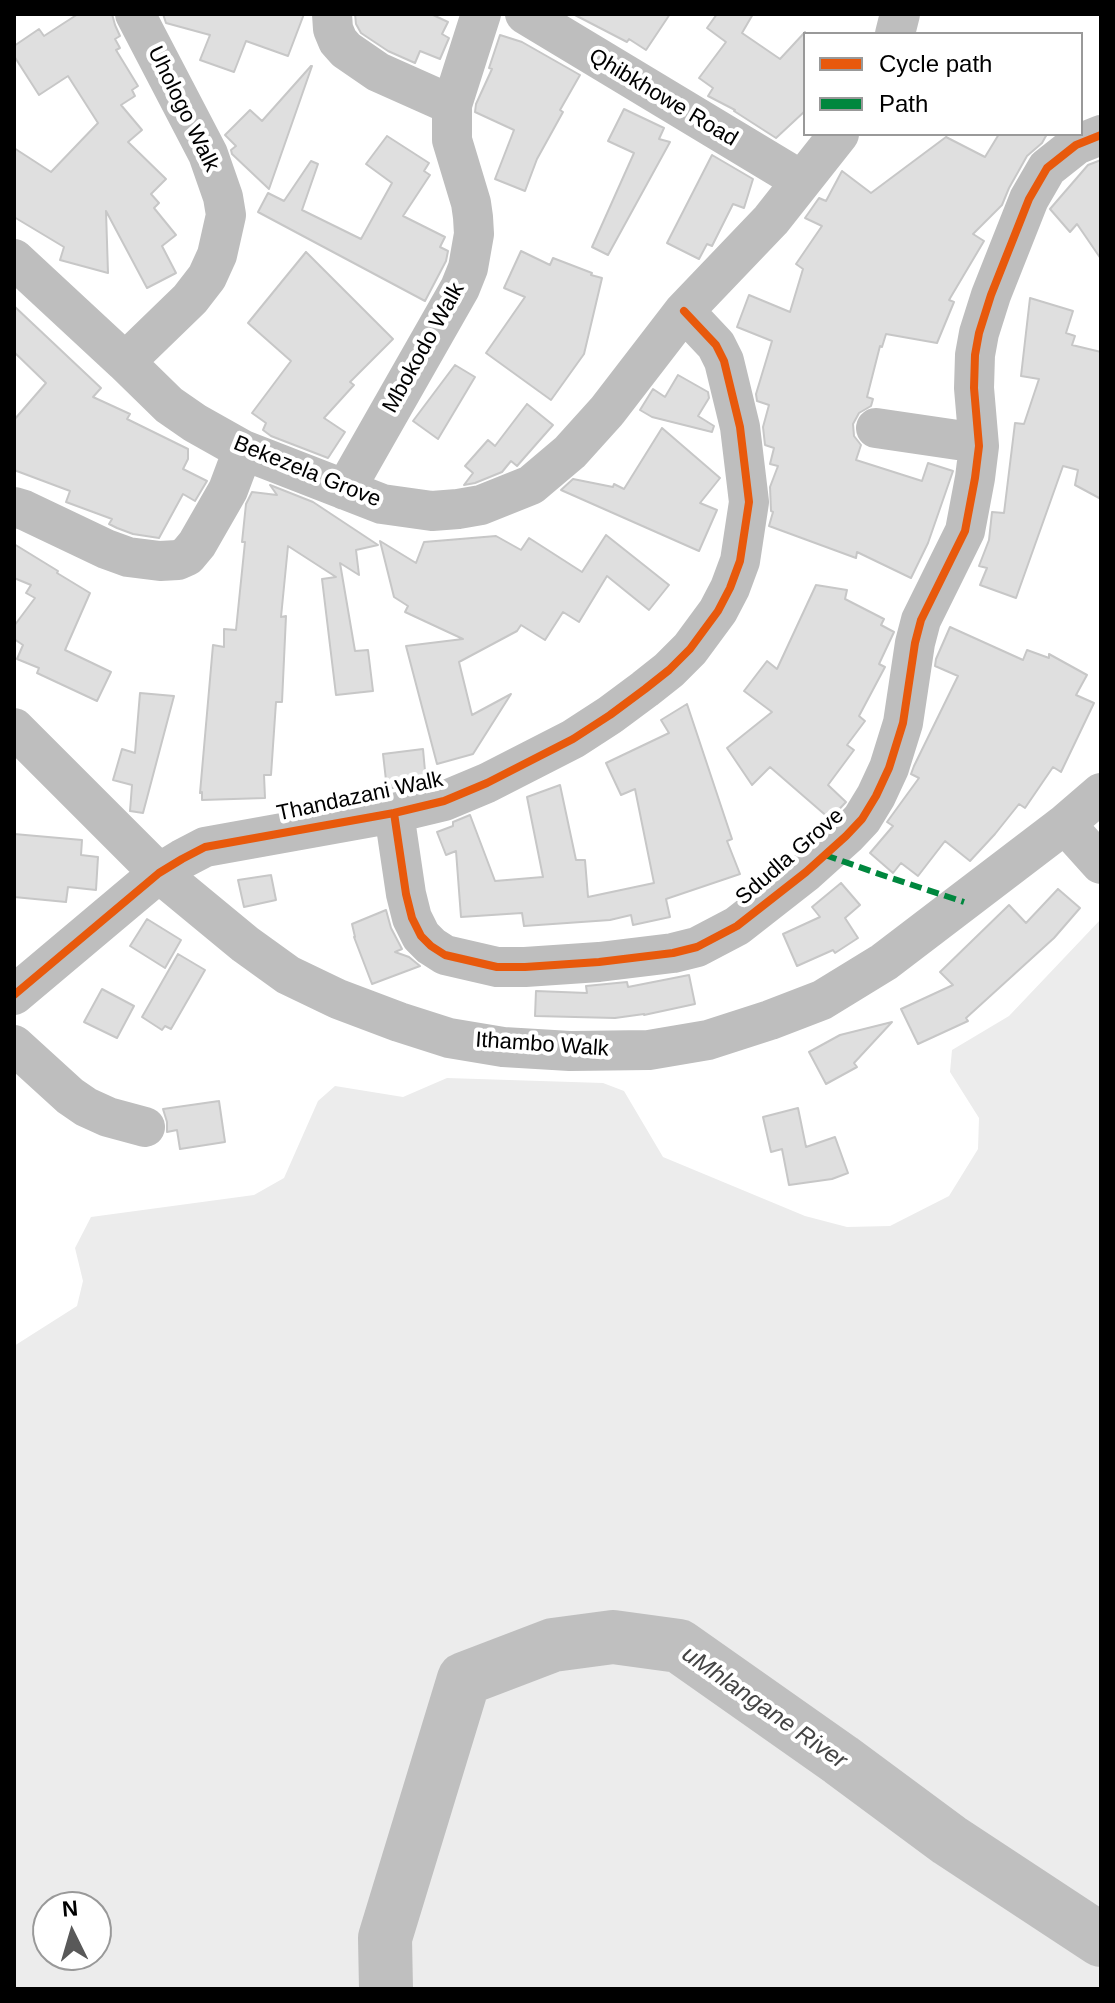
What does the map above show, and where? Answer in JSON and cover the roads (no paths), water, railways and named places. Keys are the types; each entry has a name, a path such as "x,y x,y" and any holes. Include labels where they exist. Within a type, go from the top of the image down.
{"street":[{"name":"Uhologo Walk","path":"125,362 190,299 207,277 217,255 226,215 208,154 135,14"},
{"path":"332,14 333,29 346,50 378,72 452,105"},
{"name":"Mbokodo Walk","path":"345,490 460,288 468,268 474,234 473,217 452,140 452,105 481,14"},
{"name":"Qhibkhowe Road","path":"525,14 802,181"},
{"name":"Sdudla Grove","path":"394,813 406,894 412,918 421,936 445,955 497,967 599,962 697,947 737,926 846,836 862,819 876,796 893,756 903,723 921,620 965,531 978,443 975,355 991,295 1018,224 1036,184 1047,168 1076,145 1101,135"},
{"name":"Bekezela Grove","path":"14,259 169,405 243,450 382,504 432,511 481,505 531,485 570,452 607,411 684,311 771,220 837,136"},
{"name":"Thandazani Walk","path":"14,995 159,873 205,847 444,801 487,783 573,739 669,670 705,632 718,611 740,561 747,523 748,485 740,427 724,361 711,338 684,311"},
{"path":"876,428 978,443"},
{"path":"14,507 128,557 178,560 187,556 197,544 228,490 243,450"},
{"name":"Ithambo Walk","path":"14,728 159,873 288,975 338,999 399,1022 449,1038 503,1047 570,1051 649,1050 708,1040 822,1000 884,962 1101,793"},
{"path":"1065,824 1101,864"},
{"path":"14,1045 86,1107 108,1117 145,1127"}],"waterway":[{"name":"uMhlangane River","path":"386,1989 385,1938 464,1679 553,1645 613,1637 679,1646 949,1840 1101,1940"}]}
